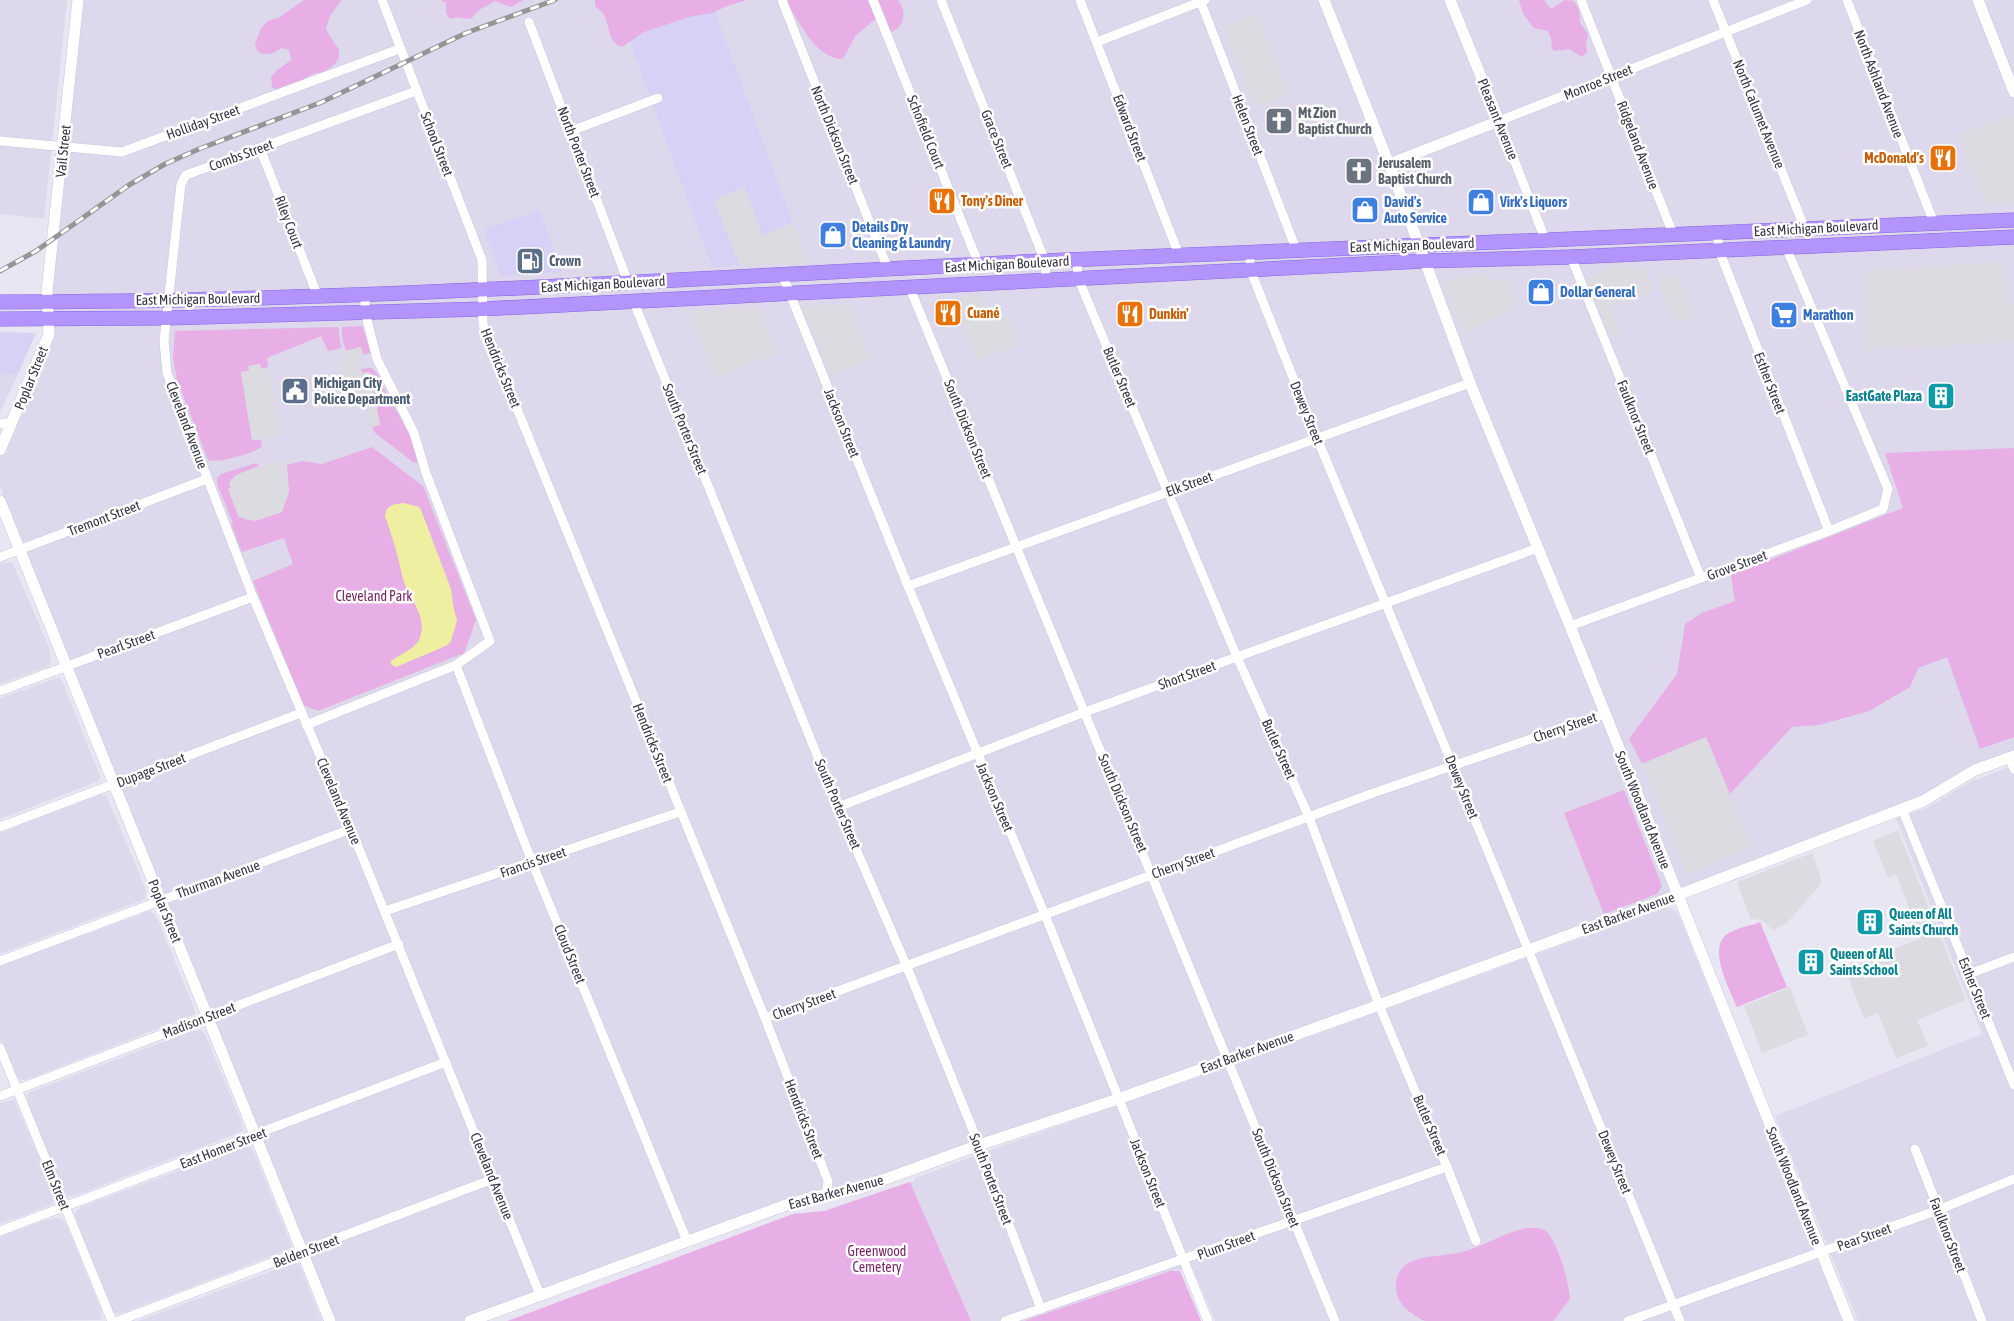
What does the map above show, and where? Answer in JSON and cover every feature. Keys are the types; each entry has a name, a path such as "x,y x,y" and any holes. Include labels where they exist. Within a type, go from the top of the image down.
{"main road":[{"name":"East Michigan Boulevard","path":"0,302 170,301 318,297 1296,249 2014,220"},
{"name":"East Michigan Boulevard","path":"0,319 167,318 482,308 1424,261 1571,257 2014,237"}],"street":[{"name":"Vail Street","path":"47,302 78,0"},
{"name":"School Street","path":"382,0 482,260 482,290"},
{"name":"North Dickson Street","path":"782,0 888,269"},
{"name":"Schofield Court","path":"873,0 978,265"},
{"name":"Grace Street","path":"941,0 1046,261 1046,279"},
{"name":"Edward Street","path":"1080,0 1179,255"},
{"path":"1097,42 1202,0"},
{"name":"Helen Street","path":"1202,0 1296,249"},
{"name":"South Woodland Avenue","path":"1324,0 1389,164 1470,383 1570,626 1849,1321"},
{"name":"Pleasant Avenue","path":"1450,0 1545,239"},
{"name":"Ridgeland Avenue","path":"1580,0 1673,234"},
{"name":"North Calumet Avenue","path":"1713,0 1805,229"},
{"name":"Monroe Street","path":"1389,164 1807,0"},
{"name":"North Ashland Avenue","path":"1846,0 1934,223"},
{"path":"1978,0 2014,92"},
{"name":"North Porter Street","path":"529,22 628,282"},
{"name":"Holliday Street","path":"0,141 122,152 400,49"},
{"name":"Combs Street","path":"170,301 181,184 186,175 416,90"},
{"path":"571,131 658,98"},
{"name":"Riley Court","path":"260,148 318,297"},
{"name":"Esther Street","path":"1718,233 1719,250 1829,531"},
{"name":"Grove Street","path":"1570,626 1829,531 1883,509 1888,489 1786,247"},
{"name":"Dewey Street","path":"1250,252 1250,270 1317,438 1680,1321"},
{"name":"Faulknor Street","path":"1571,257 1701,578"},
{"name":"Butler Street","path":"1077,260 1078,278 1237,657 1309,816 1379,1005 1476,1241"},
{"name":"Jackson Street","path":"782,274 908,586 1045,915 1208,1321"},
{"name":"South Dickson Street","path":"909,286 1335,1321"},
{"name":"Hendricks Street","path":"482,290 483,324 765,1018 828,1181 826,1195"},
{"path":"306,725 456,666 490,641 426,473 414,433 377,359 365,312 365,295"},
{"name":"South Porter Street","path":"632,300 838,807 907,967 979,1145 1041,1309"},
{"name":"Cleveland Avenue","path":"170,301 164,341 167,373 252,597 399,944 540,1295"},
{"name":"Poplar Street","path":"0,450 49,334 47,302"},
{"name":"Elk Street","path":"908,586 1470,383"},
{"path":"0,424 13,422"},
{"name":"Tremont Street","path":"0,557 207,478"},
{"name":"Poplar Street","path":"0,501 330,1321"},
{"name":"Short Street","path":"838,807 1085,712 1538,548"},
{"name":"Pearl Street","path":"0,691 252,597"},
{"name":"Cloud Street","path":"456,666 532,862 687,1241"},
{"name":"Dupage Street","path":"0,827 301,713"},
{"name":"Cherry Street","path":"765,1018 907,967 1309,816 1604,714"},
{"path":"2012,756 2014,769"},
{"name":"East Barker Avenue","path":"470,1321 786,1205 858,1189 979,1145 1118,1099 1379,1005 1678,895 1902,809 1939,793 1959,778 1975,770 2012,756"},
{"name":"Esther Street","path":"1902,809 2014,1085"},
{"name":"Francis Street","path":"385,911 680,812"},
{"name":"Thurman Avenue","path":"0,961 351,829"},
{"name":"Madison Street","path":"0,1096 399,944"},
{"path":"1969,974 2014,957"},
{"name":"Elm Street","path":"0,1048 112,1321"},
{"name":"East Homer Street","path":"0,1231 255,1136 446,1062"},
{"name":"Faulknor Street","path":"1915,1149 1982,1321"},
{"name":"Plum Street","path":"1005,1321 1447,1167"},
{"name":"Belden Street","path":"118,1321 493,1179"},
{"name":"Pear Street","path":"1628,1321 1938,1210 2014,1180"}],"shaded area":[{"path":"0,0 67,0 44,219 0,214"},
{"path":"78,0 2014,0 2014,756 1902,809 1667,899 474,1321 330,1321 0,486 0,447 48,319"},
{"path":"712,4 793,223 763,235 714,200 740,266 712,267 628,37"},
{"path":"1256,13 1289,95 1256,108 1224,27"},
{"path":"2010,115 2014,124 2014,202 1985,204 1958,135"},
{"path":"744,187 763,235 793,223 807,263 740,266 714,200"},
{"path":"539,210 563,272 501,276 484,230"},
{"path":"2004,262 2008,303 2014,303 2014,342 1863,350 1863,270"},
{"path":"1644,266 1654,291 1611,308 1621,332 1611,337 1586,277 1611,267"},
{"path":"1478,273 1480,277 1488,274 1492,282 1506,277 1518,304 1510,307 1512,312 1464,332 1443,283 1465,274 1467,278"},
{"path":"1656,275 1678,275 1695,317 1675,324"},
{"path":"982,295 992,320 1007,314 1019,344 977,360 952,297"},
{"path":"849,304 871,360 831,376 803,306"},
{"path":"759,308 777,353 716,378 689,311"},
{"path":"0,332 36,333 18,374 0,375"},
{"path":"361,347 363,355 359,360 362,373 370,372 380,425 372,427 368,405 349,409 339,361 347,359 346,351"},
{"path":"260,364 261,369 268,367 281,436 252,440 241,372 249,371 248,366"},
{"path":"0,374 18,374 0,412"},
{"path":"286,461 289,492 282,512 256,521 244,519 243,517 239,518 228,489 231,488 229,482 236,475 259,466"},
{"path":"404,503 419,507 421,510 451,589 457,621 448,645 396,667 391,664 391,661 414,646 419,640 422,631 420,614 404,583 385,516 389,507"},
{"path":"12,562 49,647 51,662 47,667 0,684 0,563"},
{"path":"58,678 62,680 100,777 99,781 0,819 0,698"},
{"path":"1706,737 1751,847 1687,873 1642,764"},
{"path":"2014,765 2014,1321 1858,1321 1775,1116 1982,1034 1896,818 1927,808 1970,782"},
{"path":"99,795 107,797 146,890 145,899 0,954 0,833"},
{"path":"1898,830 1966,1000 1917,1020 1928,1046 1896,1058 1878,1013 1864,1018 1845,969 1921,938 1896,875 1888,878 1873,841"},
{"path":"1812,853 1821,877 1820,885 1787,923 1773,930 1761,919 1751,920 1737,882"},
{"path":"1663,908 1672,908 1679,916 1843,1321 1215,1321 1193,1269 1170,1271 1156,1275 1024,1321 971,1321 910,1182 913,1182 915,1178 1255,1057"},
{"path":"150,911 158,920 195,1014 26,1080 21,1080 17,1077 0,1037 0,966"},
{"path":"1790,987 1808,1035 1762,1053 1744,1006"},
{"path":"201,1030 205,1034 242,1123 243,1131 67,1197 29,1108 27,1096 30,1092 192,1031"},
{"path":"14,1100 54,1192 55,1200 51,1205 0,1224 0,1103"},
{"path":"245,1146 250,1146 254,1152 292,1247 122,1313 115,1313 111,1309 74,1214 81,1207"},
{"path":"56,1218 62,1219 67,1226 101,1310 102,1320 0,1321 0,1237"},
{"path":"296,1262 300,1266 322,1321 138,1321"}],"green space":[{"path":"304,0 342,0 331,14 326,27 339,50 339,57 336,63 324,72 313,74 285,89 278,90 272,87 271,77 291,60 289,50 282,48 272,53 264,54 257,51 255,44 261,28 268,21 280,17"},
{"path":"441,0 524,0 511,7 495,1 479,10 472,18 459,17 450,19 446,13 446,3"},
{"path":"595,0 747,0 712,13 689,17 644,32 622,47 613,41 603,14 595,6"},
{"path":"787,0 898,0 903,9 903,18 900,26 892,32 878,17 856,35 841,59 823,52 816,46 787,4"},
{"path":"1519,0 1544,0 1551,9 1565,0 1574,1 1579,10 1580,23 1588,34 1587,52 1582,57 1569,49 1555,51 1552,49 1548,31 1534,28 1523,14"},
{"path":"362,326 371,353 363,355 361,347 346,351 342,338 342,327"},
{"path":"338,327 341,348 328,351 321,336 267,358 268,367 261,369 260,364 249,366 249,371 241,372 252,440 261,440 262,446 252,452 236,457 208,460 177,380 173,357 175,331"},
{"path":"371,368 379,376 387,395 412,440 416,449 418,463 413,462 375,433 372,427 380,425 369,372 362,373 361,369"},
{"name":"Cleveland Park","path":"372,447 423,486 476,620 464,653 318,711 303,705 253,581 293,564 284,538 242,552 231,524 233,523 217,484 217,478 221,474 256,463 259,466 236,475 289,492 287,465 302,461 322,464"},
{"path":"2014,448 2014,737 1980,749 1947,657 1918,668 1910,687 1869,711 1819,725 1792,727 1730,794 1706,737 1642,764 1629,739 1677,674 1685,624 1702,613 1735,601 1731,575 1903,508 1885,453"},
{"path":"1624,790 1662,886 1657,894 1604,914 1564,813"},
{"path":"1760,922 1787,987 1737,1007 1722,970 1719,949 1721,941 1731,932"},
{"name":"Greenwood Cemetery","path":"910,1182 971,1321 507,1321 793,1214 824,1211"},
{"path":"1527,1228 1545,1230 1551,1237 1559,1254 1568,1283 1570,1299 1553,1321 1425,1321 1410,1312 1399,1299 1396,1288 1397,1276 1403,1267 1411,1262 1422,1258 1466,1251 1512,1232"},
{"path":"1170,1271 1180,1271 1201,1321 1024,1321"}],"railway":[{"path":"0,271 36,251 129,185 165,164 322,102 466,33 555,0"}],"place":[{"name":"Mt Zion Baptist Church","path":"1279,121"},
{"name":"McDonald's","path":"1943,158"},
{"name":"Jerusalem Baptist Church","path":"1359,171"},
{"name":"Tony's Diner","path":"942,201"},
{"name":"Virk's Liquors","path":"1481,202"},
{"name":"David's Auto Service","path":"1365,210"},
{"name":"Details Dry Cleaning & Laundry","path":"833,235"},
{"name":"Crown","path":"530,261"},
{"name":"Dollar General","path":"1541,292"},
{"name":"Cuané","path":"948,313"},
{"name":"Dunkin'","path":"1130,314"},
{"name":"Marathon","path":"1784,315"},
{"name":"Michigan City Police Department","path":"295,391"},
{"name":"EastGate Plaza","path":"1941,396"},
{"name":"Queen of All Saints Church","path":"1870,922"},
{"name":"Queen of All Saints School","path":"1811,962"}]}
